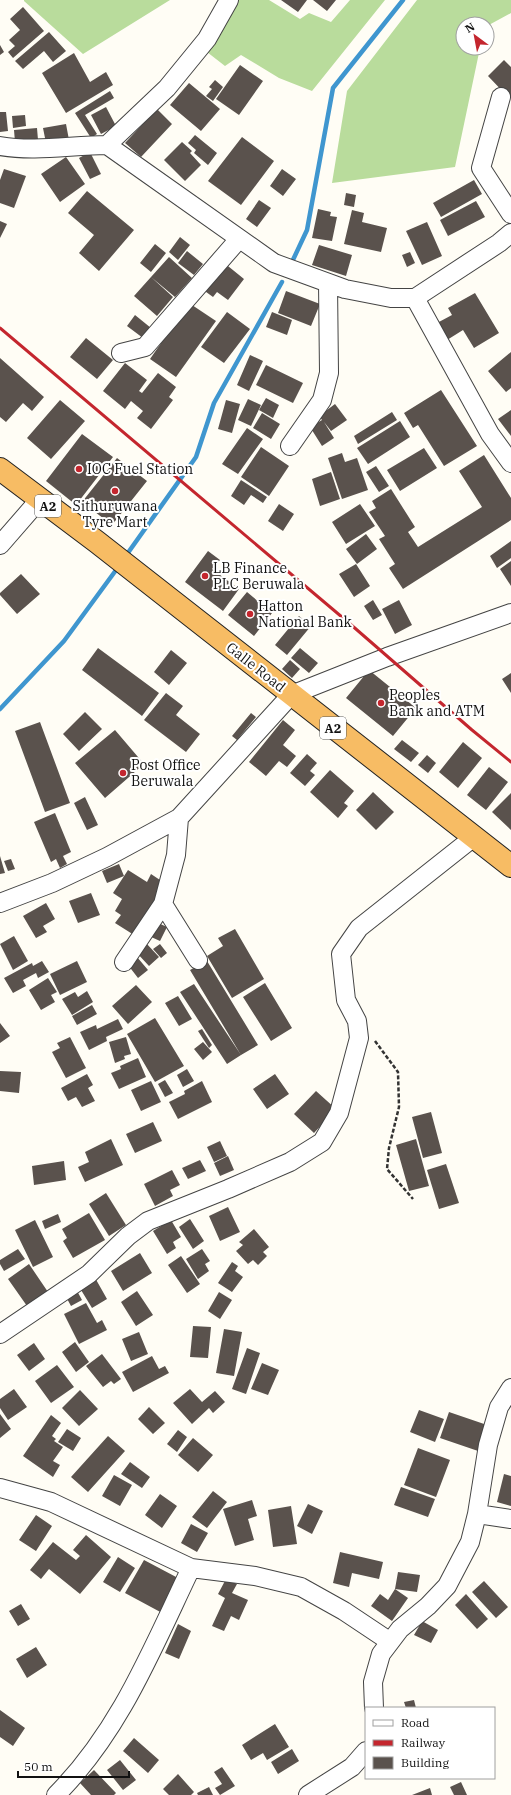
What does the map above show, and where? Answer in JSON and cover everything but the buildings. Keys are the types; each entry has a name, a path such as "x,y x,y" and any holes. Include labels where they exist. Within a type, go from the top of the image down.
{"highway":[{"name":"Galle Road","path":"0,469 97,542 511,866"}],"street":[{"path":"107,145 167,88 207,39 229,0"},
{"path":"501,97 480,168 511,214"},
{"path":"0,146 18,149 107,145 274,263 345,289 391,298 415,298 499,243 511,232"},
{"path":"121,353 145,347 240,239"},
{"path":"290,446 322,400 329,373 328,283"},
{"path":"415,298 490,434 511,463"},
{"path":"0,545 40,499"},
{"path":"0,903 52,883 107,857 179,818 291,695 387,657 511,613"},
{"path":"124,962 163,904 176,855 179,818"},
{"path":"0,1334 89,1274 128,1236 148,1221 290,1162 322,1142 339,1113 360,1038 357,1022 346,1000 341,954 359,928 474,837"},
{"path":"163,904 198,960"},
{"path":"374,1707 375,1672 389,1641 400,1629 428,1606 447,1586 470,1542 477,1514 488,1445 498,1407 511,1388"},
{"path":"0,1488 51,1502 191,1568 255,1576 301,1588 344,1611 389,1641"},
{"path":"477,1514 511,1519"},
{"path":"56,1795 75,1776 115,1722 191,1568"},
{"path":"308,1795 352,1767 365,1752"}],"path":[{"path":"357,1022 382,1047 398,1072 399,1107 389,1148 387,1169 413,1199"}],"green space":[{"path":"24,0 170,0 83,54"},
{"path":"238,0 269,0 300,19 309,13 331,22 350,0 385,0 312,91 279,78 241,55 225,66 207,52"},
{"path":"417,0 511,0 511,13 495,22 495,16 455,16 455,56 478,56 455,167 332,183 347,91"}],"waterway":[{"path":"292,262 307,230 333,88 403,0"},
{"path":"125,557 196,457 214,403 282,282"},
{"path":"0,709 64,641 119,566"}],"railway":[{"path":"0,328 511,762"}],"place":[{"name":"IOC Fuel Station","path":"79,469"},
{"name":"Sithuruwana Tyre Mart","path":"115,491"},
{"name":"LB Finance PLC Beruwala","path":"205,576"},
{"name":"Hatton National Bank","path":"250,614"},
{"name":"Peoples Bank and ATM","path":"381,703"},
{"name":"Post Office Beruwala","path":"123,773"}]}
